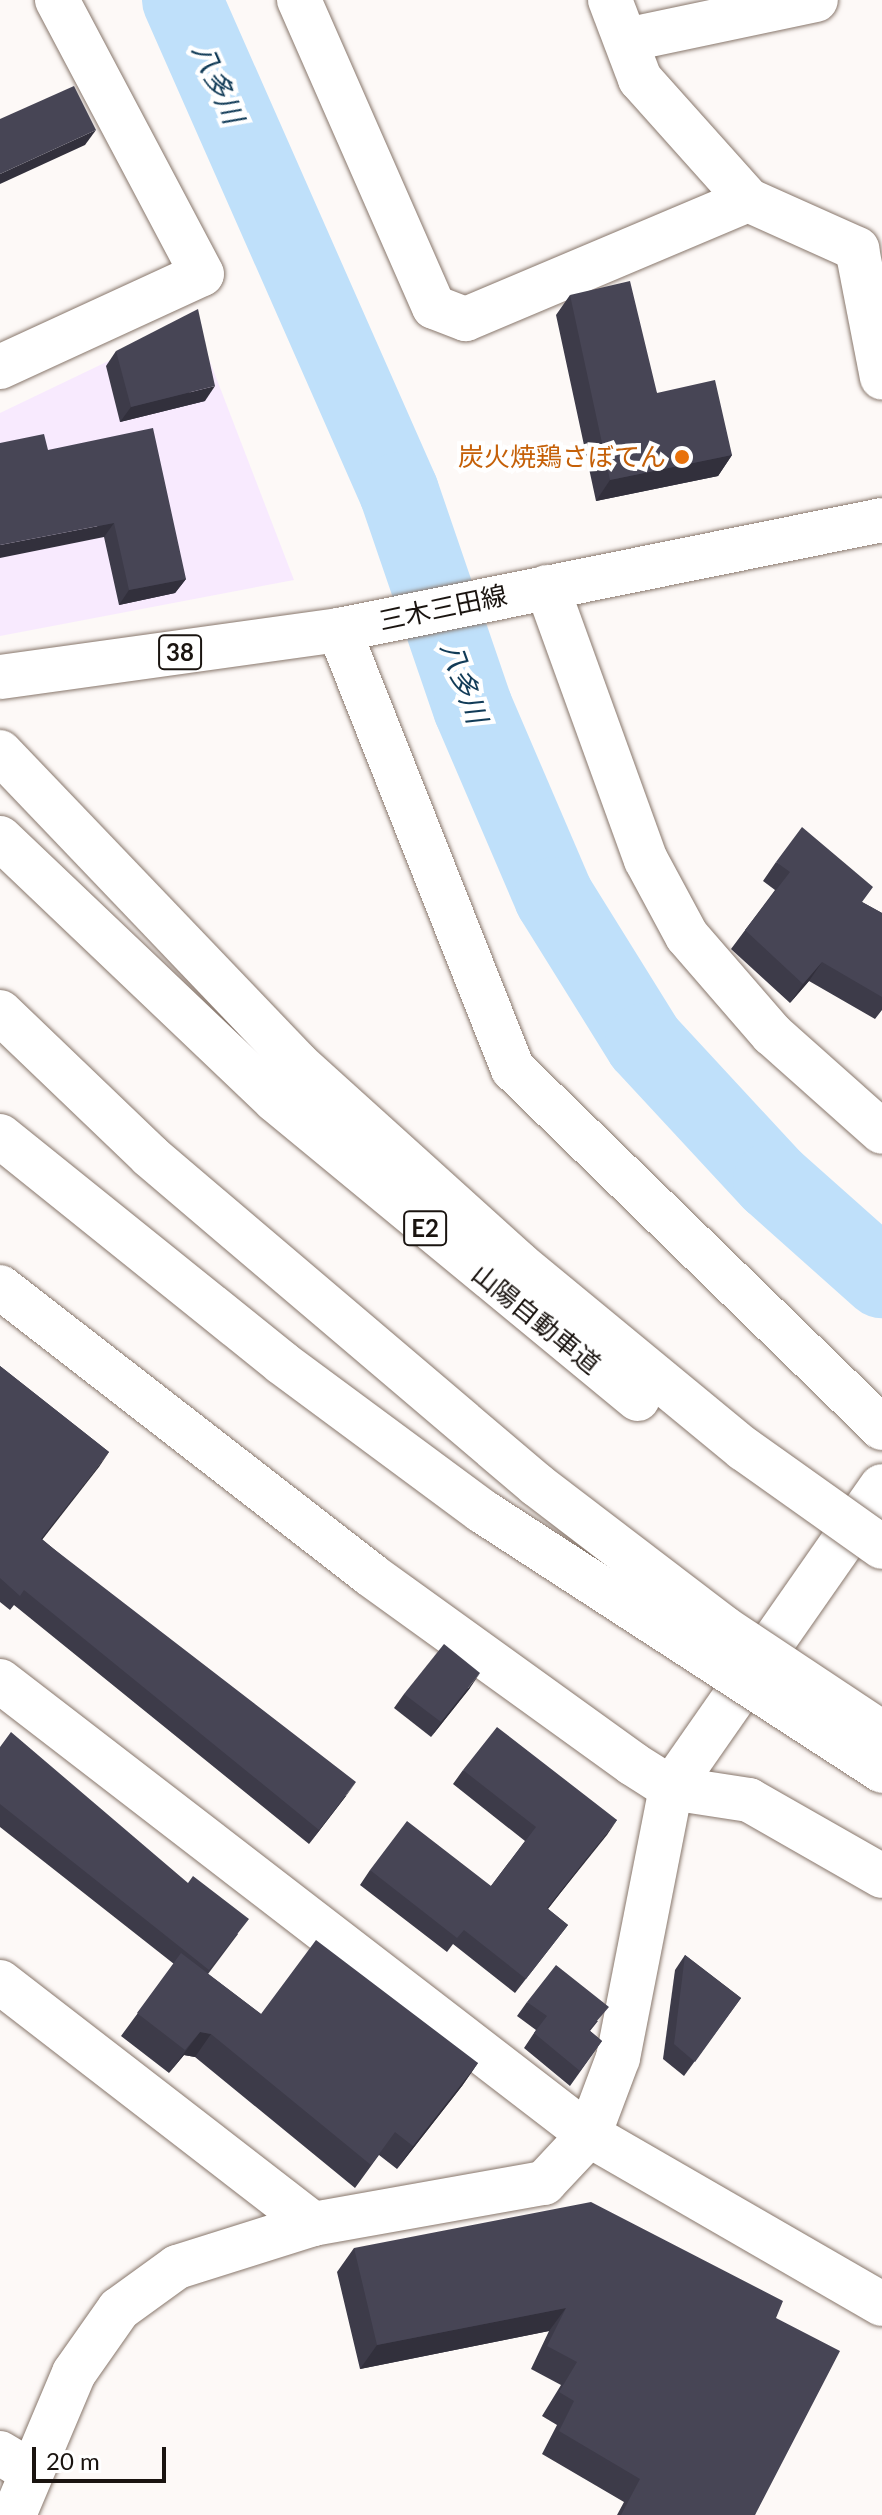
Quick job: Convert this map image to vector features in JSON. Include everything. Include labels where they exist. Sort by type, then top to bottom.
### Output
[{"type":"main road","points":[[0,367],[202,274],[57,0]]},
{"type":"main road","points":[[299,0],[434,307],[466,319],[748,200]]},
{"type":"main road","points":[[610,0],[640,79],[748,200],[870,245],[882,378]]},
{"type":"main road","points":[[626,40],[816,0]]},
{"type":"main road","name":"三木三田線","points":[[0,677],[349,628],[882,520]]},
{"type":"main road","points":[[537,589],[646,860],[687,936],[772,1034],[882,1132]]},
{"type":"main road","points":[[349,628],[513,1069],[882,1428]]},
{"type":"main road","points":[[0,752],[297,1063],[507,1252],[744,1449],[882,1547]]},
{"type":"main road","name":"山陽自動車道","points":[[0,838],[275,1100],[488,1282],[729,1470],[882,1577]]},
{"type":"main road","points":[[0,1012],[230,1226],[537,1485],[724,1628],[882,1733]]},
{"type":"main road","points":[[0,1136],[269,1353],[482,1511],[882,1771]]},
{"type":"main road","points":[[0,1287],[471,1651],[671,1788],[749,1800],[882,1876]]},
{"type":"main road","points":[[14,2515],[16,2463],[74,2373],[119,2309],[177,2267],[313,2224],[544,2183],[589,2135],[618,2058],[671,1788],[882,1486]]},
{"type":"main road","points":[[0,1681],[589,2135],[882,2304]]},
{"type":"main road","points":[[0,1982],[313,2224]]},
{"type":"shaded area","points":[[194,320],[294,580],[0,636],[0,413]]},
{"type":"building","points":[[74,86],[96,130],[0,174],[0,119]]},
{"type":"building","points":[[630,281],[657,393],[715,380],[732,455],[610,480],[570,295]]},
{"type":"building","points":[[198,309],[215,386],[131,407],[116,351]]},
{"type":"building","points":[[153,428],[186,579],[129,590],[114,523],[0,545],[0,443],[44,434],[48,450]]},
{"type":"building","points":[[802,827],[873,887],[862,902],[882,913],[882,997],[822,962],[803,984],[745,930],[790,872],[776,862]]},
{"type":"building","points":[[0,1366],[109,1452],[41,1539],[356,1782],[319,1830],[24,1590],[20,1596],[0,1578]]},
{"type":"building","points":[[444,1644],[480,1673],[441,1722],[404,1694]]},
{"type":"building","points":[[497,1727],[617,1820],[547,1908],[568,1925],[526,1979],[464,1930],[457,1938],[370,1870],[407,1821],[491,1886],[536,1827],[463,1770]]},
{"type":"building","points":[[11,1732],[188,1883],[193,1876],[249,1919],[209,1970],[0,1804],[0,1747]]},
{"type":"building","points":[[316,1940],[478,2063],[413,2146],[395,2132],[371,2165],[211,2034],[200,2032],[185,2050],[137,2013],[181,1953],[261,2014]]},
{"type":"building","points":[[685,1955],[741,1998],[695,2062],[674,2044]]},
{"type":"building","points":[[556,1965],[609,2007],[589,2030],[602,2041],[580,2071],[534,2033],[547,2016],[527,2002]]},
{"type":"building","points":[[591,2202],[783,2301],[776,2318],[840,2351],[755,2515],[621,2515],[640,2479],[559,2431],[574,2401],[559,2392],[577,2362],[547,2346],[566,2308],[377,2345],[354,2248]]},
{"type":"waterway","name":"八多川","points":[[182,0],[399,492],[473,708],[554,897],[645,1043],[773,1181],[882,1278]]},
{"type":"place","name":"炭火焼鶏さぼてん","points":[[682,457]]}]
